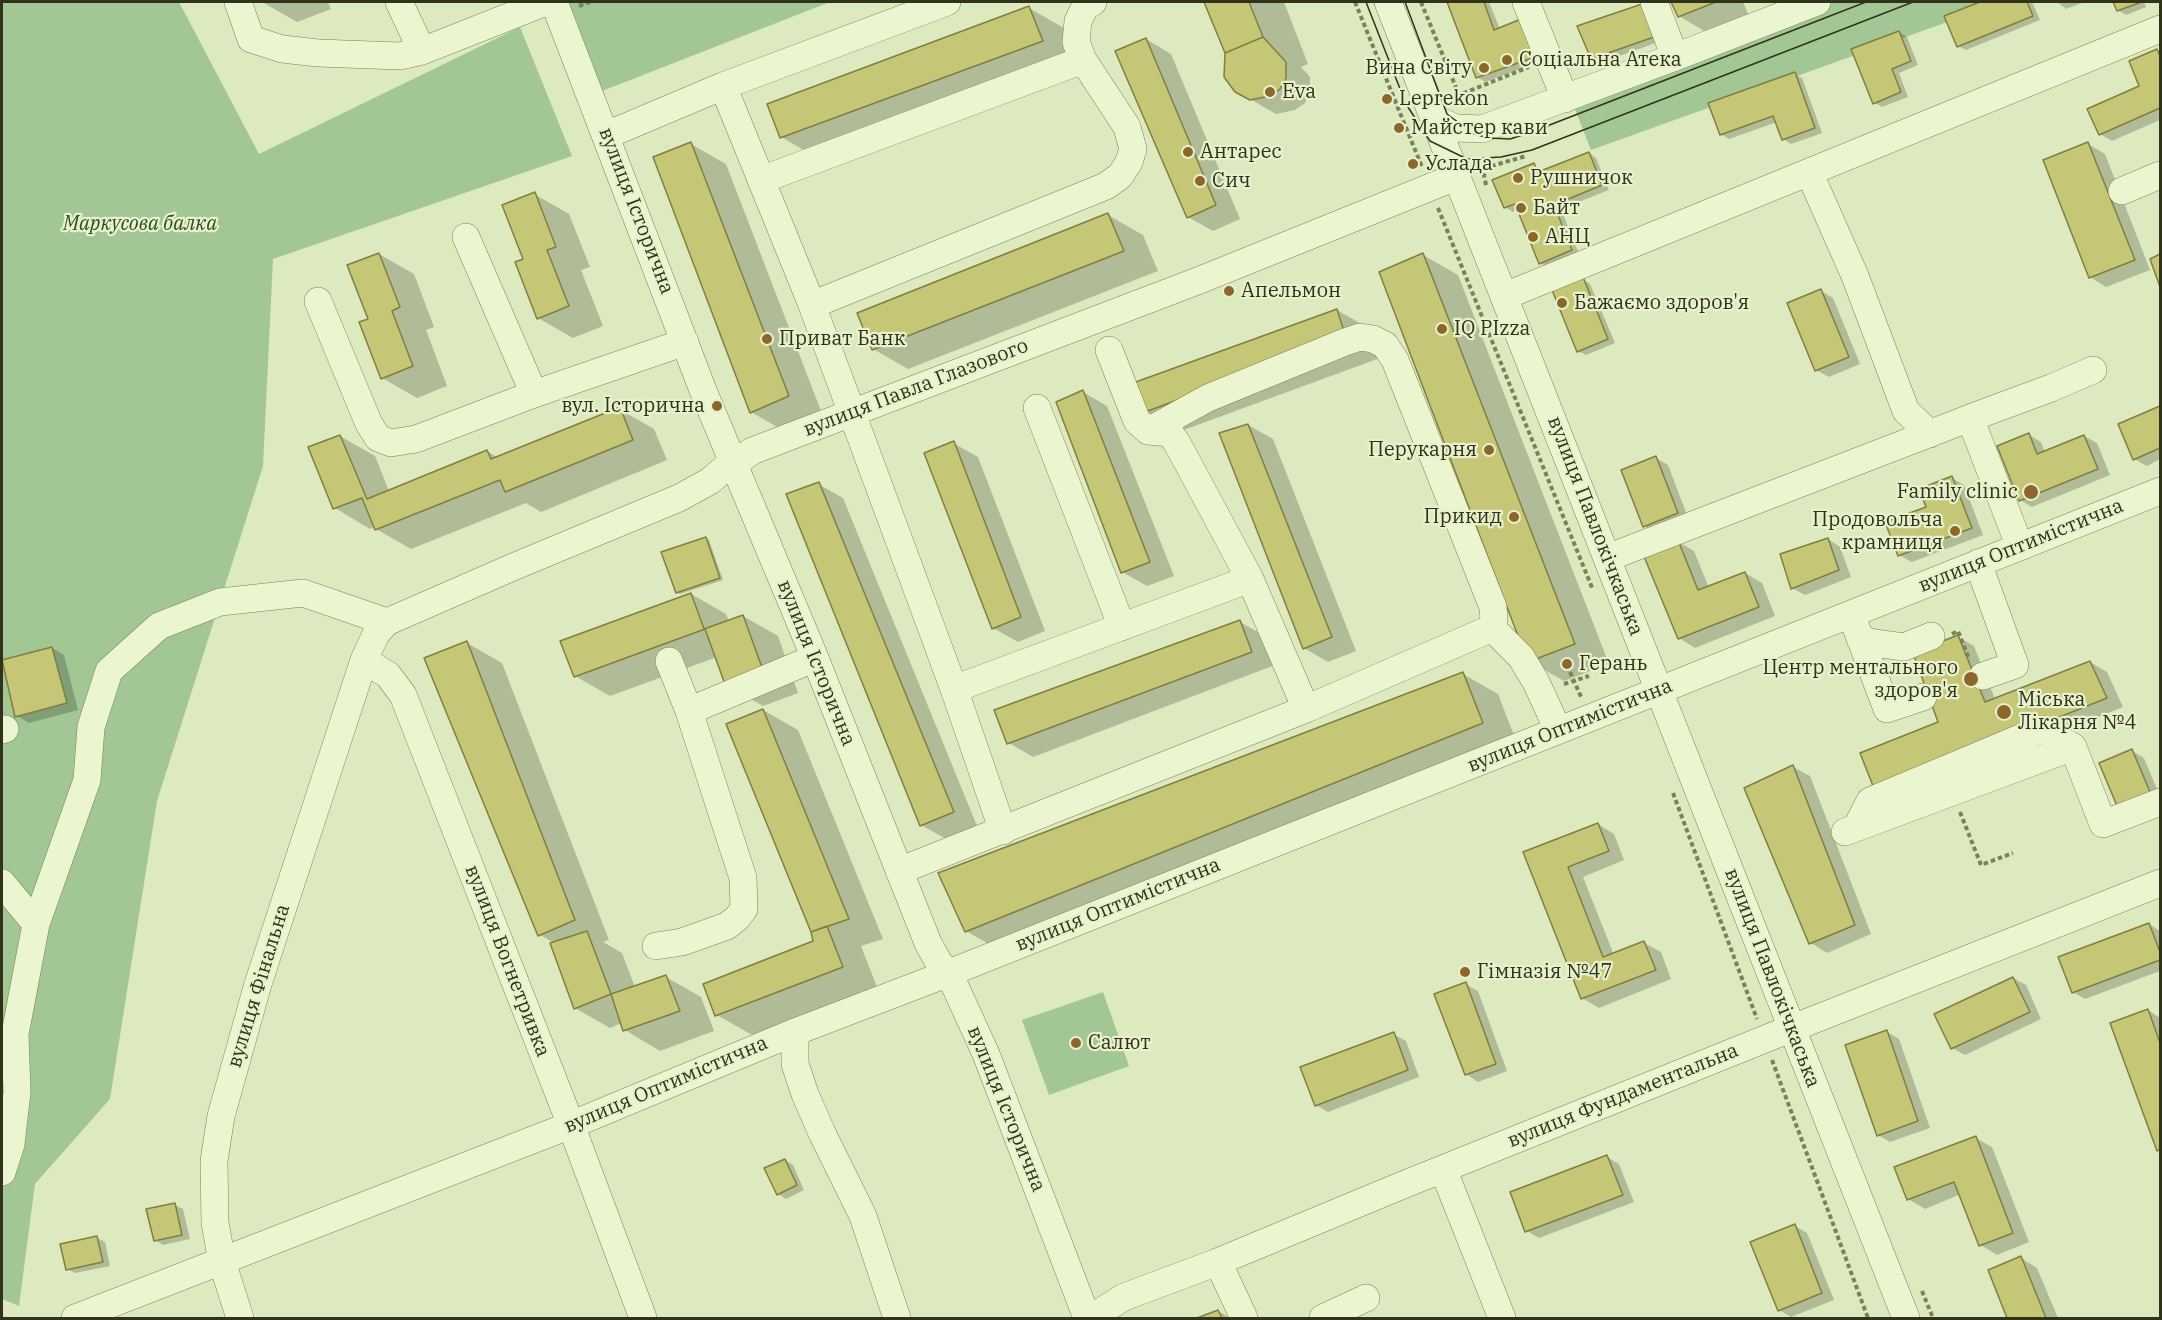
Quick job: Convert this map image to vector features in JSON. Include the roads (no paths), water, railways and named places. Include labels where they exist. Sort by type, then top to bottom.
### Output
[{"type":"street","points":[[238,2],[251,39],[282,49],[318,53],[400,56],[422,51],[546,2]]},
{"type":"street","points":[[399,2],[422,51]]},
{"type":"street","name":"вулиця Історична","points":[[554,2],[607,135],[704,393],[815,658],[928,943],[939,963],[949,973],[986,1054],[1089,1318]]},
{"type":"street","points":[[607,135],[723,86],[947,2]]},
{"type":"street","points":[[812,305],[1106,186],[1120,176],[1129,162],[1133,149],[1126,127],[1083,60],[1076,42],[1078,21],[1085,7],[1093,2]]},
{"type":"street","name":"вулиця Павлокічкаська","points":[[1388,2],[1436,119],[1906,1318]]},
{"type":"street","points":[[1526,2],[1565,99]]},
{"type":"street","points":[[1654,2],[1675,57]]},
{"type":"street","points":[[1436,119],[1456,128],[1482,129],[1817,2]]},
{"type":"street","points":[[1505,296],[2160,29]]},
{"type":"street","points":[[762,180],[1083,60]]},
{"type":"street","points":[[723,86],[812,305],[954,689],[1003,831]]},
{"type":"street","points":[[1809,172],[1855,276],[1906,411],[1930,434]]},
{"type":"street","points":[[2122,191],[2160,175]]},
{"type":"street","name":"вулиця Павла Глазового","points":[[387,622],[523,562],[679,498],[710,481],[734,461],[752,451],[1200,280],[1458,176]]},
{"type":"street","points":[[466,237],[534,394]]},
{"type":"street","points":[[318,301],[369,424],[378,438],[391,443],[405,442],[534,394],[685,342]]},
{"type":"street","points":[[899,871],[1306,710],[1490,629],[1494,619],[1493,607],[1395,360],[1385,345],[1373,339],[1360,337],[1345,342],[1208,398],[1148,431]]},
{"type":"street","points":[[1109,350],[1137,421],[1148,431],[1170,433],[1177,443],[1250,579],[1306,710]]},
{"type":"street","points":[[1607,558],[2093,370]]},
{"type":"street","points":[[1037,408],[1122,627]]},
{"type":"street","points":[[1970,418],[2020,547]]},
{"type":"street","name":"вулиця Оптимістична","points":[[75,1318],[571,1125],[795,1032],[949,973],[1659,690],[1855,626],[1978,563],[2160,490]]},
{"type":"street","points":[[1978,563],[2014,665],[1983,676]]},
{"type":"street","points":[[954,689],[1250,579]]},
{"type":"street","points":[[2,1172],[11,1144],[17,1092],[15,1034],[36,924],[87,780],[91,727],[109,671],[159,626],[220,602],[303,593],[387,622],[376,634],[364,660]]},
{"type":"street","points":[[1855,626],[1874,643],[1904,646],[1941,635]]},
{"type":"street","points":[[1855,626],[1878,713],[1923,697]]},
{"type":"street","points":[[1490,629],[1521,657],[1536,682],[1558,730]]},
{"type":"street","points":[[689,711],[815,658]]},
{"type":"street","name":"вулиця Вогнетривка","points":[[364,660],[388,675],[403,695],[644,1318]]},
{"type":"street","name":"вулиця Фінальна","points":[[240,1318],[222,1262],[215,1223],[214,1161],[221,1116],[258,984],[364,660]]},
{"type":"street","points":[[656,946],[682,942],[727,926],[744,909],[742,878],[689,711],[669,661]]},
{"type":"street","points":[[2073,747],[1851,830],[1870,801],[2042,729],[2073,747],[2103,824],[2160,802]]},
{"type":"street","points":[[2,883],[36,924]]},
{"type":"street","name":"вулиця Фундаментальна","points":[[1089,1318],[1124,1297],[1218,1262],[1443,1169],[2160,883]]},
{"type":"street","points":[[795,1032],[795,1064],[805,1094],[863,1216],[897,1318]]},
{"type":"street","points":[[1443,1169],[1502,1318]]},
{"type":"street","points":[[1218,1262],[1244,1318]]},
{"type":"street","points":[[1323,1318],[1366,1298]]},
{"type":"tram line","points":[[1366,2],[1406,104],[1430,141],[1467,159],[1501,157],[1532,150],[1913,2]]},
{"type":"tram line","points":[[1405,2],[1447,114],[1474,134],[1489,138],[1510,139],[1866,2]]},
{"type":"place","name":"Соціальна Атека","points":[[1507,60]]},
{"type":"place","name":"Вина Світу","points":[[1484,68]]},
{"type":"place","name":"Eva","points":[[1270,92]]},
{"type":"place","name":"Leprekon","points":[[1387,99]]},
{"type":"place","name":"Майстер кави","points":[[1399,128]]},
{"type":"place","name":"Антарес","points":[[1188,152]]},
{"type":"place","name":"Услада","points":[[1413,164]]},
{"type":"place","name":"Рушничок","points":[[1518,178]]},
{"type":"place","name":"Сич","points":[[1200,181]]},
{"type":"place","name":"Байт","points":[[1521,208]]},
{"type":"place","name":"АНЦ","points":[[1533,237]]},
{"type":"place","name":"Апельмон","points":[[1229,291]]},
{"type":"place","name":"Бажаємо здоров'я","points":[[1562,303]]},
{"type":"place","name":"IQ PIzza","points":[[1442,329]]},
{"type":"place","name":"Приват Банк","points":[[767,339]]},
{"type":"place","name":"вул. Історична","points":[[717,406]]},
{"type":"place","name":"Перукарня","points":[[1489,450]]},
{"type":"place","name":"Family clinic","points":[[2031,492]]},
{"type":"place","name":"Прикид","points":[[1514,517]]},
{"type":"place","name":"Продовольча крамниця","points":[[1955,531]]},
{"type":"place","name":"Герань","points":[[1567,664]]},
{"type":"place","name":"Центр ментального здоров'я","points":[[1971,679]]},
{"type":"place","name":"Міська Лікарня №4","points":[[2004,712]]},
{"type":"place","name":"Гімназія №47","points":[[1465,972]]},
{"type":"place","name":"Салют","points":[[1076,1043]]},
{"type":"park label","name":"Маркусова балка","points":[[140,224]]}]
